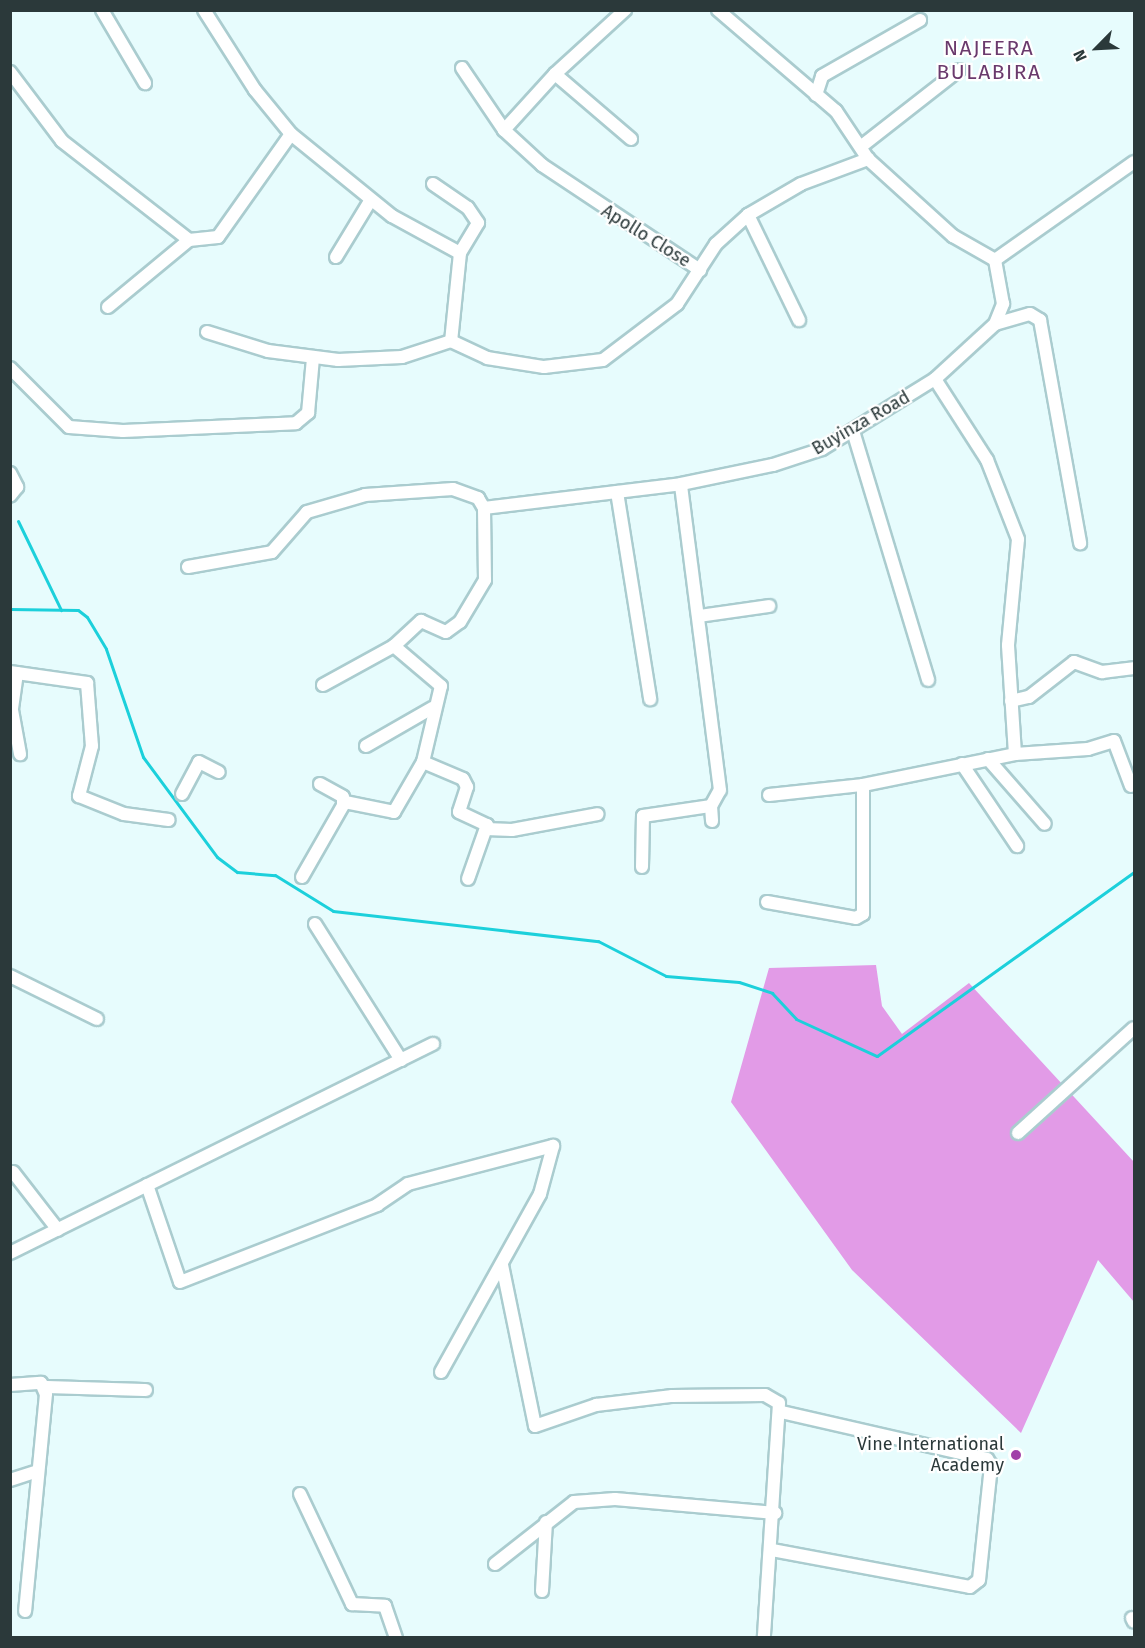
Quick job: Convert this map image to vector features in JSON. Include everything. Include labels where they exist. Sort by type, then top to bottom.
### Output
[{"type":"street","points":[[204,10],[255,90],[291,134],[370,201],[414,232],[460,253]]},
{"type":"street","points":[[504,130],[555,74],[625,10]]},
{"type":"street","points":[[718,10],[816,95],[863,145],[868,159],[953,236],[995,260],[1003,304],[995,324]]},
{"type":"street","points":[[104,11],[146,83]]},
{"type":"street","points":[[816,95],[822,76],[920,20]]},
{"type":"street","name":"Apollo Close","points":[[462,68],[504,130],[590,200],[700,270],[717,244],[748,215],[801,184],[868,159]]},
{"type":"street","points":[[863,145],[959,70]]},
{"type":"street","points":[[10,72],[15,89],[62,141],[189,240]]},
{"type":"street","points":[[555,74],[631,139]]},
{"type":"street","points":[[108,307],[189,240],[218,237],[291,134]]},
{"type":"street","points":[[995,260],[1134,162]]},
{"type":"street","points":[[433,183],[476,219],[460,253],[451,341]]},
{"type":"street","points":[[336,257],[370,201]]},
{"type":"street","points":[[748,215],[799,320]]},
{"type":"street","points":[[207,332],[313,358],[384,360],[451,341],[504,362],[544,367],[594,363],[677,304],[700,270]]},
{"type":"street","points":[[995,324],[1030,314],[1040,320],[1080,543]]},
{"type":"street","name":"Buyinza Road","points":[[484,508],[681,484],[810,454],[853,431],[935,379],[995,324]]},
{"type":"street","points":[[10,368],[69,427],[123,431],[296,423],[308,413],[313,358]]},
{"type":"street","points":[[935,379],[987,460],[1018,539],[1009,627],[1015,754]]},
{"type":"street","points":[[853,431],[928,680]]},
{"type":"street","points":[[10,473],[17,487],[10,496]]},
{"type":"street","points":[[642,867],[643,816],[711,806],[719,800],[720,783],[681,484]]},
{"type":"street","points":[[188,567],[267,554],[307,512],[365,495],[453,489],[478,498],[484,508],[485,580],[453,630],[421,621],[394,646],[323,685]]},
{"type":"street","points":[[617,492],[650,699]]},
{"type":"street","points":[[699,616],[769,606]]},
{"type":"street","points":[[343,805],[351,800],[394,812],[423,762],[432,708],[440,684],[394,646]]},
{"type":"street","points":[[1011,701],[1029,697],[1074,662],[1102,672],[1134,668]]},
{"type":"street","points":[[20,753],[12,720],[14,672],[84,680],[88,686],[92,746],[79,796],[124,814],[169,820]]},
{"type":"street","points":[[366,746],[432,708]]},
{"type":"street","points":[[770,795],[863,785],[1001,756],[1088,749],[1114,741],[1131,786]]},
{"type":"street","points":[[999,773],[1001,756]]},
{"type":"street","points":[[988,759],[1045,824]]},
{"type":"street","points":[[182,794],[199,762],[219,772]]},
{"type":"street","points":[[423,762],[463,778],[467,786],[459,812],[485,823],[486,829],[468,879]]},
{"type":"street","points":[[962,764],[1017,846]]},
{"type":"street","points":[[302,877],[343,805],[344,797],[320,784]]},
{"type":"street","points":[[767,902],[856,918],[863,914],[863,785]]},
{"type":"street","points":[[711,806],[712,821]]},
{"type":"street","points":[[486,829],[512,830],[598,814]]},
{"type":"street","points":[[315,924],[401,1060]]},
{"type":"street","points":[[10,976],[97,1019]]},
{"type":"street","points":[[1018,1133],[1134,1028]]},
{"type":"street","points":[[10,1253],[433,1044]]},
{"type":"street","points":[[147,1185],[180,1282],[377,1205],[408,1184],[554,1146],[540,1194],[441,1372]]},
{"type":"street","points":[[13,1172],[58,1230]]},
{"type":"street","points":[[502,1265],[536,1426],[596,1405],[672,1396],[765,1395],[775,1398],[781,1412],[764,1638]]},
{"type":"street","points":[[10,1385],[35,1382],[45,1387],[146,1390]]},
{"type":"street","points":[[25,1611],[45,1387]]},
{"type":"street","points":[[771,1550],[970,1587],[979,1580],[991,1465],[987,1460],[781,1412]]},
{"type":"street","points":[[10,1480],[37,1471]]},
{"type":"street","points":[[300,1494],[352,1604],[384,1606],[396,1638]]},
{"type":"street","points":[[495,1564],[562,1507],[589,1499],[775,1513]]},
{"type":"street","points":[[542,1591],[546,1522]]},
{"type":"shaded area","points":[[876,965],[882,1006],[902,1034],[969,983],[1134,1162],[1134,1302],[1098,1260],[1021,1433],[852,1270],[731,1102],[769,968]]},
{"type":"waterway","points":[[18,521],[61,610]]},
{"type":"waterway","points":[[10,609],[78,610],[87,617],[106,649],[143,757],[217,857],[237,872],[275,875],[333,911],[598,941],[666,976],[739,982],[772,993],[796,1019],[877,1056],[1134,872]]},
{"type":"place","name":"Vine International Academy","points":[[1016,1455]]},
{"type":"district","name":"NAJEERA BULABIRA","points":[[989,60]]}]
